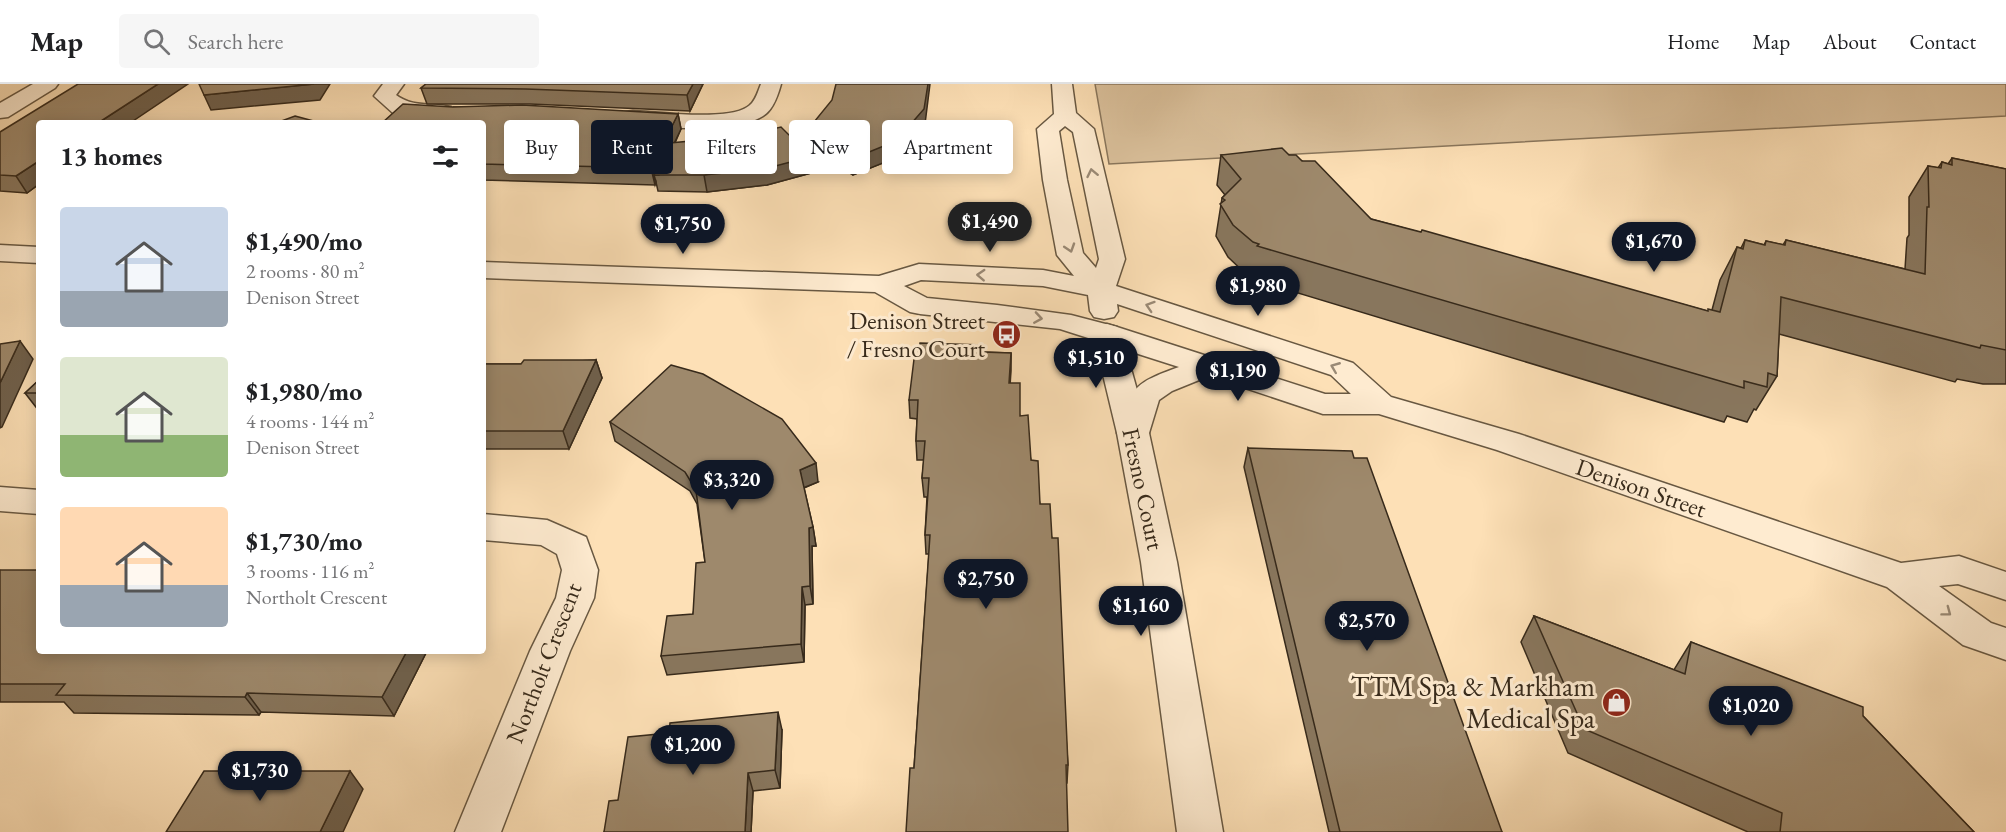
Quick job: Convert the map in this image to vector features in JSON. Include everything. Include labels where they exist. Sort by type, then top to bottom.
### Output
[{"type":"street","points":[[0,112],[48,84]]},
{"type":"street","points":[[394,84],[384,96],[402,109],[462,112]]},
{"type":"street","points":[[611,116],[693,120],[739,117],[757,111],[771,84]]},
{"type":"street","points":[[1062,84],[1065,116],[1083,129],[1112,259],[1101,290],[1070,255],[1055,180],[1048,129],[1065,116]]},
{"type":"street","points":[[0,253],[36,255]]},
{"type":"street","name":"Denison Street","points":[[486,270],[881,284],[919,272],[1043,278],[1101,290],[1342,369],[1380,404]]},
{"type":"street","name":"Denison Street","points":[[881,284],[920,306],[1029,316],[1107,333],[1323,404],[1380,404],[1508,442],[1900,577],[1977,634],[2006,644]]},
{"type":"street","name":"Fresno Court","points":[[1101,290],[1107,333],[1133,433],[1158,562],[1200,832]]},
{"type":"street","points":[[1133,433],[1145,396],[1161,384],[1206,367]]},
{"type":"street","points":[[0,499],[36,502]]},
{"type":"street","name":"Northolt Crescent","points":[[478,832],[550,651],[575,598],[579,570],[573,546],[547,533],[486,527]]},
{"type":"street","name":"Denison Street","points":[[1900,577],[1959,570],[2006,586]]},
{"type":"shaded area","points":[[1095,84],[2006,84],[2006,116],[1109,164]]},
{"type":"building","points":[[78,84],[158,84],[103,120],[36,120],[36,163],[16,176],[0,175],[0,132]]},
{"type":"building","points":[[199,84],[314,84],[204,95]]},
{"type":"building","points":[[426,84],[693,84],[687,95],[421,88]]},
{"type":"building","points":[[836,84],[928,84],[924,109],[914,120],[882,120],[882,147],[870,152],[870,120],[816,120],[832,100]]},
{"type":"building","points":[[403,104],[453,107],[522,105],[678,114],[673,124],[673,120],[591,120],[591,167],[579,166],[579,120],[504,120],[504,164],[486,164],[486,120],[385,120]]},
{"type":"building","points":[[295,116],[310,120],[284,120]]},
{"type":"building","points":[[781,127],[789,135],[789,162],[777,166],[777,128]]},
{"type":"building","points":[[685,142],[685,174],[714,174],[654,175],[673,174],[673,143]]},
{"type":"building","points":[[1282,148],[1289,155],[1296,155],[1302,161],[1315,161],[1371,219],[1421,232],[1422,230],[1708,311],[1708,309],[1720,312],[1737,247],[1743,249],[1745,240],[1765,245],[1766,241],[1785,245],[1786,240],[1925,274],[1927,207],[1929,207],[1928,166],[1941,168],[1942,162],[1952,165],[1952,158],[2006,169],[2006,350],[1981,345],[1980,348],[1781,297],[1777,376],[1768,373],[1767,387],[1744,381],[1744,388],[1257,246],[1259,244],[1253,242],[1233,225],[1220,204],[1225,200],[1222,198],[1241,179],[1221,155]]},
{"type":"building","points":[[20,341],[0,383],[0,344]]},
{"type":"building","points":[[920,343],[983,345],[982,352],[1011,353],[1009,383],[1020,383],[1020,416],[1028,415],[1031,460],[1038,461],[1040,504],[1050,504],[1052,538],[1058,538],[1068,765],[1066,765],[1068,832],[906,832],[910,768],[914,768],[930,535],[925,535],[929,478],[922,478],[925,441],[916,441],[918,400],[909,400],[915,351],[919,351]]},
{"type":"building","points":[[524,360],[596,360],[563,431],[486,431],[486,364],[521,364]]},
{"type":"building","points":[[671,365],[703,374],[782,419],[816,463],[800,470],[813,527],[809,528],[810,586],[802,587],[801,644],[661,656],[667,616],[693,614],[696,563],[705,562],[696,490],[685,472],[610,422]]},
{"type":"building","points":[[36,383],[36,393],[25,393]]},
{"type":"building","points":[[1248,448],[1352,451],[1354,458],[1367,458],[1502,832],[1340,832]]},
{"type":"building","points":[[0,570],[36,570],[36,654],[405,654],[382,697],[247,693],[245,697],[56,695],[65,684],[0,684]]},
{"type":"building","points":[[1534,616],[1685,674],[1691,642],[1863,707],[1863,716],[1974,832],[1780,832],[1782,813],[1584,729]]},
{"type":"building","points":[[778,712],[775,770],[748,773],[745,832],[604,832],[609,801],[618,800],[628,737],[669,733],[670,723]]},
{"type":"building","points":[[204,771],[350,771],[320,832],[166,832]]},
{"type":"place","name":"Denison Street / Fresno Court","points":[[1006,335]]},
{"type":"place","name":"TTM Spa & Markham Medical Spa","points":[[1616,702]]}]
